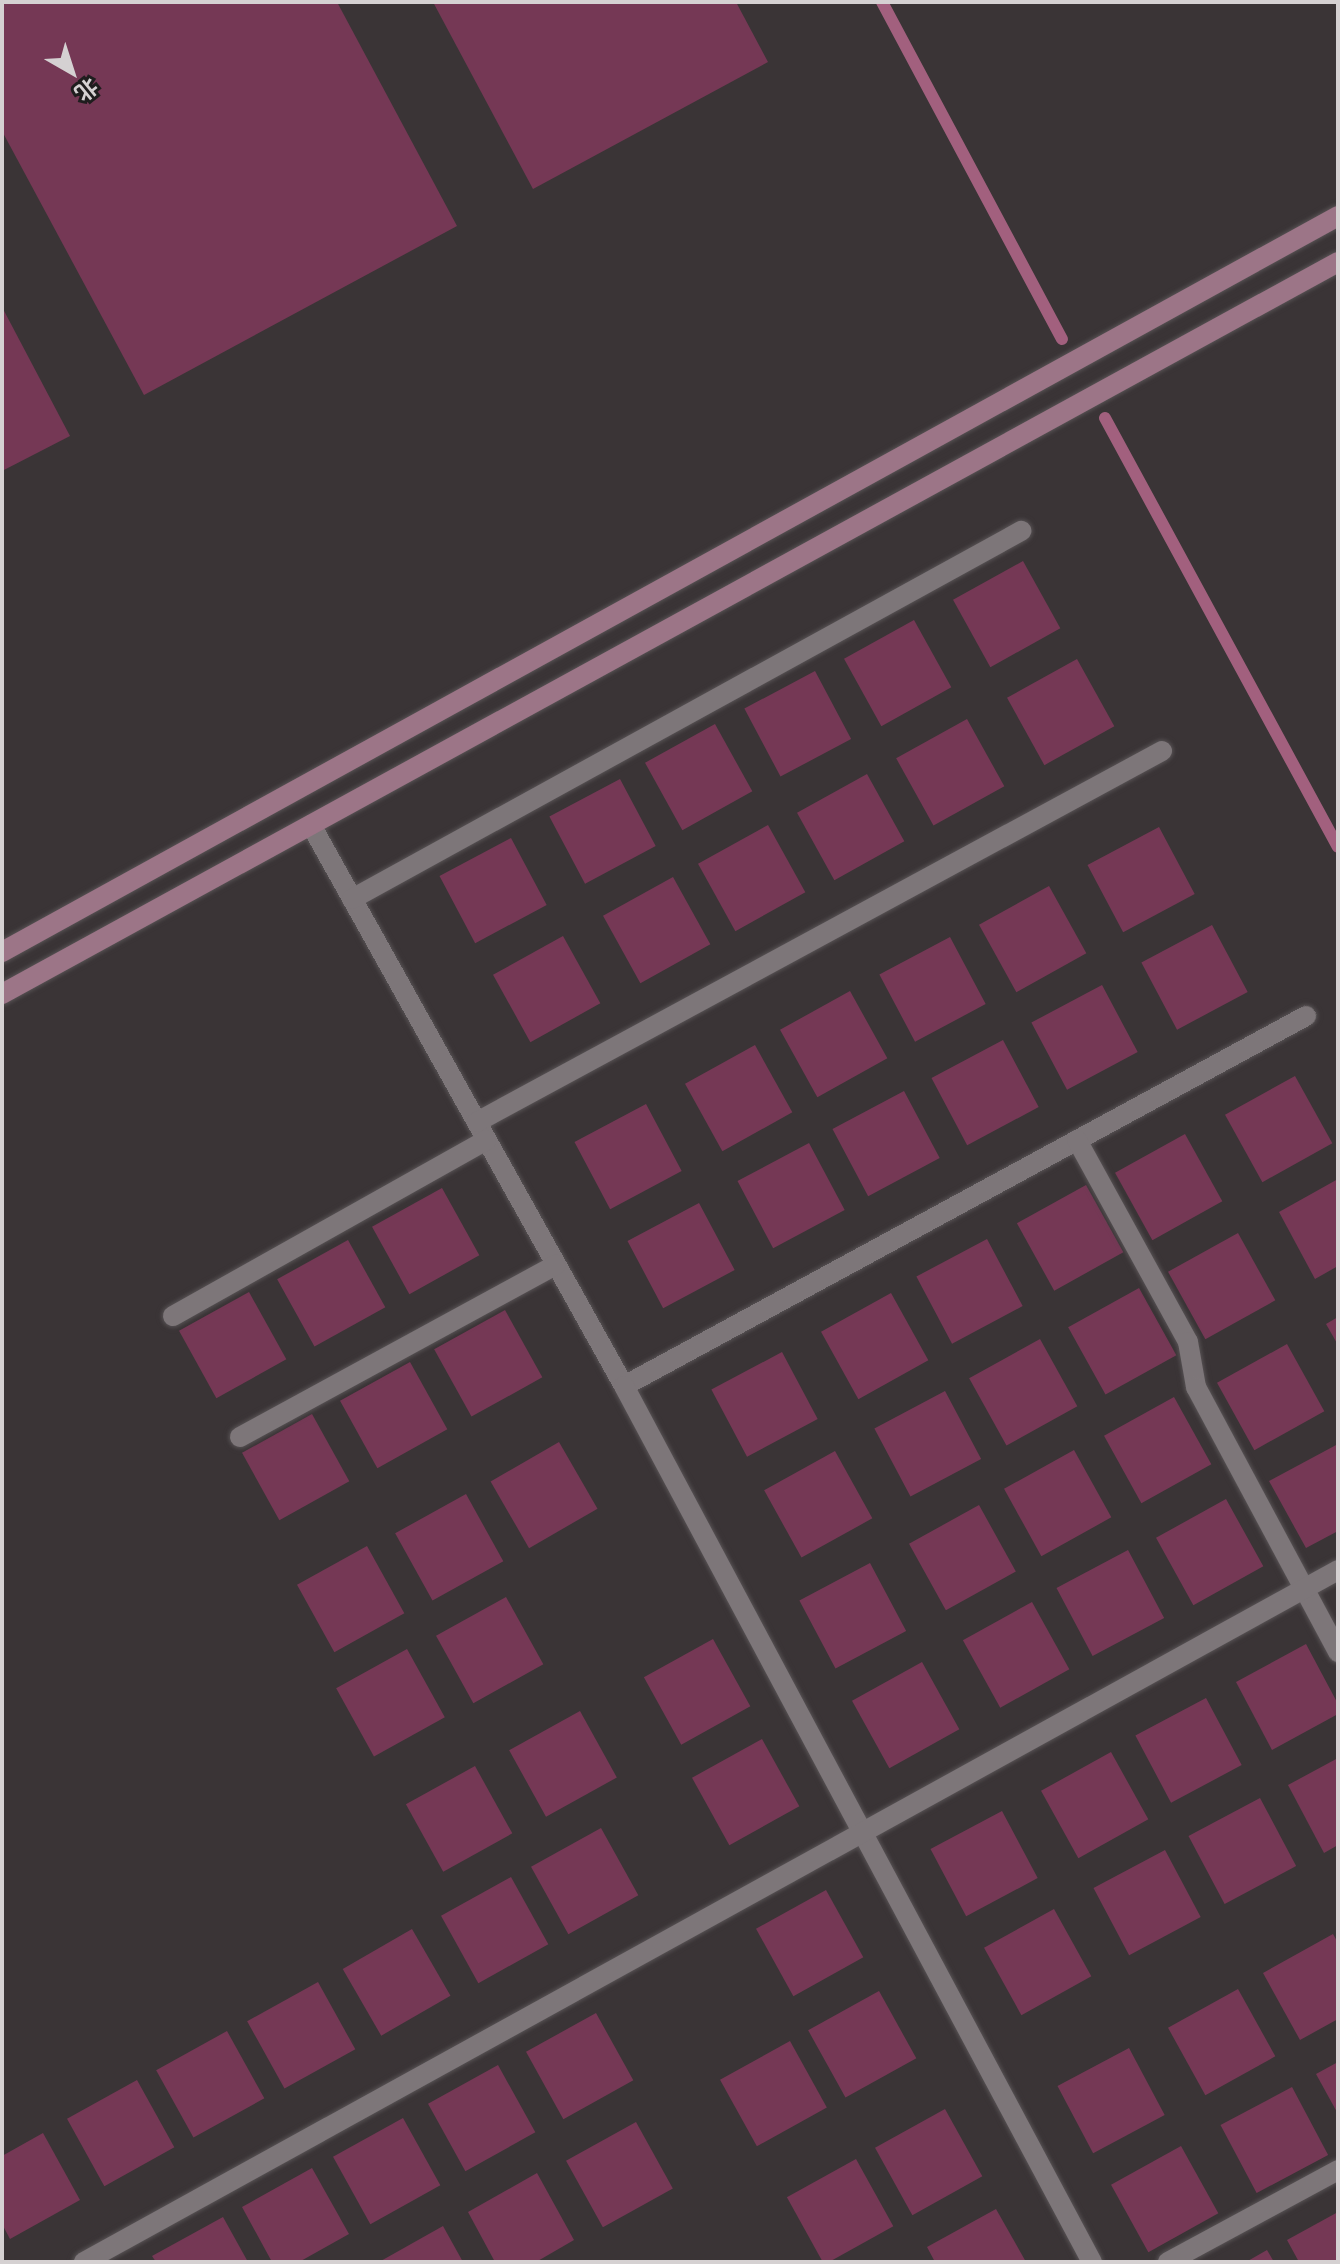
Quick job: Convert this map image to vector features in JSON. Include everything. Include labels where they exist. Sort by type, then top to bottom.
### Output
[{"type":"street","points":[[2,952],[1338,216]]},
{"type":"street","points":[[2,994],[1338,262]]},
{"type":"street","points":[[352,899],[1021,531]]},
{"type":"street","points":[[173,1316],[481,1131],[1162,751]]},
{"type":"street","points":[[311,825],[624,1386],[1092,2262]]},
{"type":"street","points":[[624,1386],[1306,1016]]},
{"type":"street","points":[[1077,1140],[1188,1342],[1196,1387],[1338,1652]]},
{"type":"street","points":[[240,1437],[556,1265]]},
{"type":"street","points":[[84,2262],[1338,1570]]},
{"type":"street","points":[[1168,2262],[1338,2170]]},
{"type":"building","points":[[2,2],[337,2],[457,226],[144,395],[2,131]]},
{"type":"building","points":[[433,2],[736,2],[768,62],[533,189]]},
{"type":"building","points":[[2,307],[70,436],[2,471]]},
{"type":"building","points":[[1023,561],[1060,628],[990,667],[953,600]]},
{"type":"building","points":[[914,620],[951,687],[881,726],[844,659]]},
{"type":"building","points":[[1077,659],[1114,726],[1044,765],[1007,698]]},
{"type":"building","points":[[815,671],[851,739],[781,777],[744,709]]},
{"type":"building","points":[[967,719],[1004,786],[933,826],[896,758]]},
{"type":"building","points":[[715,724],[752,791],[682,830],[645,763]]},
{"type":"building","points":[[867,774],[904,841],[834,880],[797,813]]},
{"type":"building","points":[[620,779],[656,846],[585,884],[549,817]]},
{"type":"building","points":[[768,825],[805,892],[735,931],[698,864]]},
{"type":"building","points":[[1159,827],[1195,894],[1123,932],[1087,865]]},
{"type":"building","points":[[511,838],[547,905],[475,943],[439,876]]},
{"type":"building","points":[[673,877],[710,944],[640,983],[603,916]]},
{"type":"building","points":[[1049,886],[1086,953],[1016,992],[979,925]]},
{"type":"building","points":[[1212,925],[1248,992],[1177,1030],[1141,963]]},
{"type":"building","points":[[563,936],[600,1003],[530,1042],[493,975]]},
{"type":"building","points":[[950,937],[986,1004],[915,1042],[879,975]]},
{"type":"building","points":[[1102,985],[1138,1052],[1067,1090],[1031,1023]]},
{"type":"building","points":[[850,991],[887,1058],[817,1097],[780,1030]]},
{"type":"building","points":[[1003,1040],[1039,1107],[967,1145],[931,1078]]},
{"type":"building","points":[[755,1045],[792,1112],[722,1151],[685,1084]]},
{"type":"building","points":[[1295,1076],[1332,1143],[1262,1182],[1225,1115]]},
{"type":"building","points":[[904,1091],[940,1158],[868,1196],[832,1129]]},
{"type":"building","points":[[646,1104],[682,1171],[610,1209],[574,1142]]},
{"type":"building","points":[[1185,1134],[1222,1201],[1152,1240],[1115,1173]]},
{"type":"building","points":[[809,1143],[845,1210],[773,1248],[737,1181]]},
{"type":"building","points":[[1338,1179],[1338,1266],[1315,1279],[1279,1212]]},
{"type":"building","points":[[1086,1185],[1123,1252],[1054,1291],[1017,1223]]},
{"type":"building","points":[[442,1188],[479,1255],[409,1294],[372,1227]]},
{"type":"building","points":[[699,1203],[735,1270],[663,1308],[627,1241]]},
{"type":"building","points":[[1238,1233],[1275,1300],[1205,1339],[1168,1272]]},
{"type":"building","points":[[987,1239],[1023,1306],[952,1344],[916,1277]]},
{"type":"building","points":[[348,1240],[385,1307],[314,1347],[277,1279]]},
{"type":"building","points":[[1139,1288],[1176,1355],[1105,1395],[1068,1327]]},
{"type":"building","points":[[249,1292],[286,1359],[216,1398],[179,1331]]},
{"type":"building","points":[[891,1293],[928,1360],[858,1399],[821,1332]]},
{"type":"building","points":[[505,1310],[542,1377],[471,1417],[434,1349]]},
{"type":"building","points":[[1338,1317],[1338,1345],[1326,1324]]},
{"type":"building","points":[[1040,1339],[1077,1406],[1006,1446],[969,1378]]},
{"type":"building","points":[[1287,1344],[1324,1411],[1254,1450],[1217,1383]]},
{"type":"building","points":[[782,1352],[818,1419],[747,1457],[711,1390]]},
{"type":"building","points":[[410,1362],[447,1429],[377,1468],[340,1401]]},
{"type":"building","points":[[945,1391],[981,1459],[911,1497],[874,1429]]},
{"type":"building","points":[[1174,1397],[1211,1464],[1141,1503],[1104,1436]]},
{"type":"building","points":[[312,1414],[349,1481],[279,1520],[242,1453]]},
{"type":"building","points":[[559,1442],[598,1509],[529,1548],[491,1482]]},
{"type":"building","points":[[1338,1444],[1338,1531],[1306,1548],[1269,1481]]},
{"type":"building","points":[[1074,1450],[1111,1517],[1041,1556],[1004,1489]]},
{"type":"building","points":[[835,1451],[872,1518],[801,1558],[764,1490]]},
{"type":"building","points":[[466,1494],[503,1561],[432,1601],[395,1533]]},
{"type":"building","points":[[1226,1499],[1263,1566],[1193,1605],[1156,1538]]},
{"type":"building","points":[[979,1505],[1016,1571],[946,1610],[909,1544]]},
{"type":"building","points":[[367,1546],[404,1613],[334,1652],[297,1585]]},
{"type":"building","points":[[1128,1550],[1164,1618],[1093,1656],[1056,1588]]},
{"type":"building","points":[[870,1563],[906,1631],[836,1669],[799,1601]]},
{"type":"building","points":[[506,1597],[543,1664],[473,1703],[436,1636]]},
{"type":"building","points":[[1032,1602],[1069,1669],[1000,1708],[963,1640]]},
{"type":"building","points":[[713,1639],[750,1706],[681,1745],[644,1677]]},
{"type":"building","points":[[1306,1644],[1338,1704],[1338,1714],[1272,1750],[1236,1682]]},
{"type":"building","points":[[407,1649],[445,1717],[374,1756],[336,1688]]},
{"type":"building","points":[[922,1662],[959,1729],[889,1768],[852,1701]]},
{"type":"building","points":[[1206,1698],[1242,1765],[1171,1803],[1135,1736]]},
{"type":"building","points":[[580,1711],[617,1777],[546,1817],[509,1750]]},
{"type":"building","points":[[762,1739],[799,1806],[729,1845],[692,1778]]},
{"type":"building","points":[[1111,1752],[1148,1819],[1078,1858],[1041,1791]]},
{"type":"building","points":[[1338,1758],[1338,1845],[1324,1853],[1288,1785]]},
{"type":"building","points":[[475,1766],[512,1833],[443,1872],[406,1804]]},
{"type":"building","points":[[1260,1798],[1296,1866],[1225,1904],[1188,1836]]},
{"type":"building","points":[[1002,1811],[1038,1878],[966,1916],[930,1849]]},
{"type":"building","points":[[601,1828],[638,1895],[568,1934],[531,1867]]},
{"type":"building","points":[[1165,1850],[1201,1917],[1129,1955],[1093,1888]]},
{"type":"building","points":[[511,1877],[548,1944],[478,1983],[441,1916]]},
{"type":"building","points":[[826,1890],[863,1957],[793,1996],[756,1929]]},
{"type":"building","points":[[1054,1909],[1091,1976],[1021,2015],[984,1948]]},
{"type":"building","points":[[412,1929],[450,1996],[381,2036],[343,1969]]},
{"type":"building","points":[[1333,1934],[1338,1943],[1338,2019],[1300,2040],[1263,1973]]},
{"type":"building","points":[[318,1982],[355,2049],[284,2089],[247,2021]]},
{"type":"building","points":[[1238,1989],[1275,2056],[1205,2095],[1168,2028]]},
{"type":"building","points":[[879,1991],[916,2058],[845,2098],[808,2030]]},
{"type":"building","points":[[596,2013],[633,2080],[563,2119],[526,2052]]},
{"type":"building","points":[[227,2031],[264,2098],[193,2138],[156,2070]]},
{"type":"building","points":[[790,2041],[827,2107],[757,2146],[720,2080]]},
{"type":"building","points":[[1129,2048],[1165,2115],[1093,2153],[1057,2086]]},
{"type":"building","points":[[1338,2062],[1338,2114],[1316,2074]]},
{"type":"building","points":[[498,2065],[535,2132],[465,2171],[428,2104]]},
{"type":"building","points":[[137,2080],[174,2147],[104,2186],[67,2119]]},
{"type":"building","points":[[1292,2087],[1328,2155],[1257,2193],[1220,2125]]},
{"type":"building","points":[[945,2109],[982,2176],[912,2215],[875,2148]]},
{"type":"building","points":[[403,2118],[440,2185],[370,2224],[333,2157]]},
{"type":"building","points":[[636,2122],[673,2188],[603,2227],[566,2161]]},
{"type":"building","points":[[43,2133],[80,2200],[10,2239],[2,2224],[2,2156]]},
{"type":"building","points":[[1181,2146],[1218,2213],[1148,2252],[1111,2185]]},
{"type":"building","points":[[856,2159],[893,2226],[829,2262],[823,2262],[787,2197]]},
{"type":"building","points":[[312,2168],[349,2234],[299,2262],[272,2262],[242,2207]]},
{"type":"building","points":[[537,2173],[574,2240],[536,2262],[495,2262],[468,2212]]},
{"type":"building","points":[[996,2209],[1026,2262],[935,2262],[927,2247]]},
{"type":"building","points":[[1338,2212],[1338,2262],[1299,2262],[1287,2240]]},
{"type":"building","points":[[223,2217],[248,2262],[156,2262],[152,2256]]},
{"type":"building","points":[[443,2226],[463,2262],[379,2262]]},
{"type":"building","points":[[1267,2250],[1274,2262],[1246,2262]]},
{"type":"waterway","points":[[882,2],[1062,339]]},
{"type":"waterway","points":[[1105,418],[1338,847]]}]
